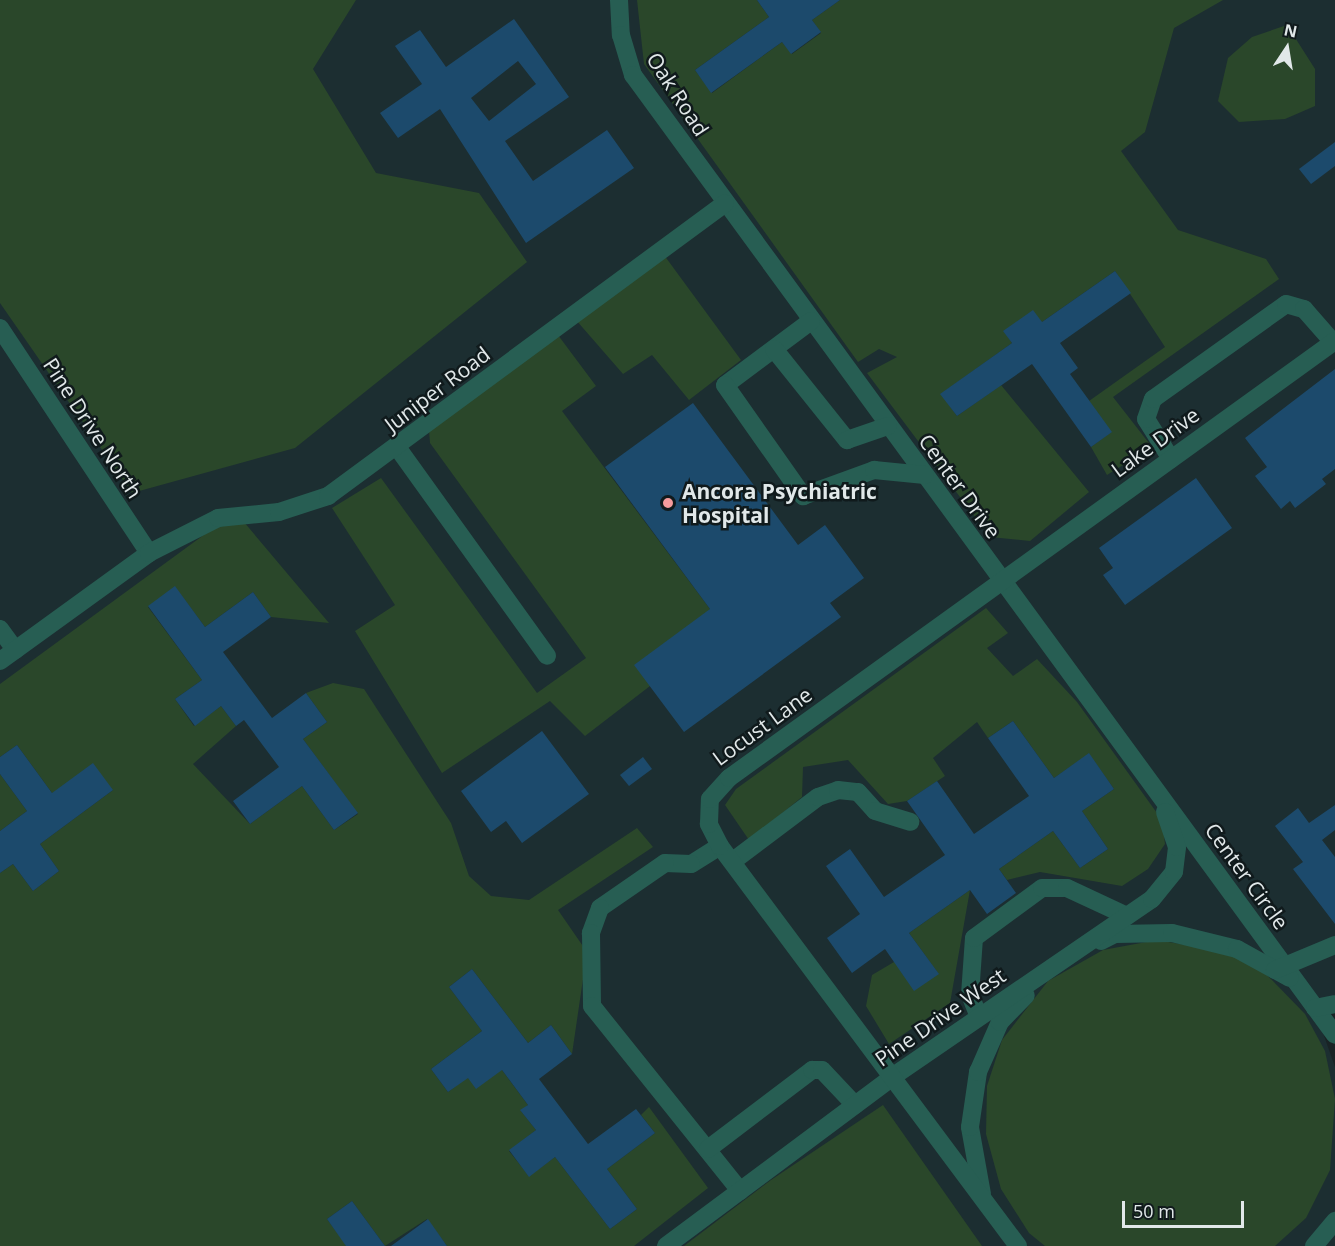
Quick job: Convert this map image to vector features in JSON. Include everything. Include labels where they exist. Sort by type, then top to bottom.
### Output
[{"type":"lane","name":"Oak Road","points":[[619,0],[621,35],[633,75],[725,203]]},
{"type":"lane","name":"Center Drive","points":[[725,203],[1160,796]]},
{"type":"lane","name":"Juniper Road","points":[[149,553],[218,518],[279,512],[328,496],[725,203]]},
{"type":"lane","points":[[1171,459],[1146,419],[1146,409],[1172,386],[1286,304],[1304,309],[1334,341]]},
{"type":"lane","points":[[812,321],[725,385],[803,496],[874,470],[925,475]]},
{"type":"lane","name":"Pine Drive North","points":[[0,328],[149,553]]},
{"type":"lane","name":"Lake Drive","points":[[1002,580],[1334,341]]},
{"type":"lane","points":[[774,348],[846,440],[888,426]]},
{"type":"lane","points":[[397,447],[547,656]]},
{"type":"lane","points":[[0,661],[149,553]]},
{"type":"lane","name":"Locust Lane","points":[[895,1076],[720,846],[708,815],[718,786],[1002,580]]},
{"type":"lane","points":[[0,629],[15,650]]},
{"type":"lane","points":[[732,861],[818,797],[838,790],[858,792],[875,811],[910,822]]},
{"type":"lane","points":[[1160,796],[1177,847],[1196,844]]},
{"type":"lane","name":"Center Circle","points":[[1160,796],[1196,844],[1279,966],[1297,982],[1335,1035]]},
{"type":"lane","points":[[720,846],[690,864],[665,862],[600,908],[591,933],[592,1006],[740,1191]]},
{"type":"lane","name":"Pine Drive West","points":[[666,1246],[895,1076],[1152,899],[1174,872],[1177,847]]},
{"type":"lane","points":[[979,1017],[970,995],[974,938],[1042,888],[1067,888],[1127,916]]},
{"type":"lane","name":"Center Circle","points":[[983,1198],[970,1127],[978,1072],[1000,1022],[1055,965],[1115,934],[1172,933],[1238,949],[1279,966]]},
{"type":"lane","points":[[1279,966],[1335,945]]},
{"type":"lane","points":[[1315,1008],[1335,1004]]},
{"type":"lane","points":[[708,1149],[812,1070],[822,1070],[855,1105]]},
{"type":"lane","name":"Center Circle","points":[[895,1076],[1018,1246]]},
{"type":"lane","points":[[1314,1246],[1335,1221]]},
{"type":"lane","points":[[1331,1246],[1335,1227]]},
{"type":"shaded area","name":"Ancora Psychiatric Hospital","points":[[0,0],[1335,0],[1335,1006],[1314,1007],[1335,1067],[1335,1246],[0,1246]]},
{"type":"green space","points":[[0,0],[356,0],[313,69],[376,173],[479,193],[527,262],[295,448],[132,493],[0,303]]},
{"type":"green space","points":[[637,0],[757,0],[769,17],[695,70],[712,93],[782,42],[792,54],[821,33],[812,20],[840,0],[1223,0],[1174,28],[1145,132],[1121,151],[1178,230],[1266,259],[1279,279],[1113,397],[1152,447],[1107,475],[1091,447],[1111,432],[1089,401],[1165,347],[1115,271],[1042,322],[1004,331],[1012,343],[941,394],[957,416],[1001,385],[1089,492],[1030,541],[990,537],[867,373],[897,357],[879,349],[858,362],[644,64]]},
{"type":"green space","points":[[1287,25],[1315,69],[1315,106],[1285,119],[1239,122],[1218,101],[1228,58],[1252,37]]},
{"type":"green space","points":[[664,255],[741,360],[689,400],[652,355],[623,374],[576,320]]},
{"type":"green space","points":[[555,331],[596,386],[562,411],[710,609],[650,686],[585,736],[550,701],[442,773],[355,631],[395,605],[332,508],[381,478],[537,693],[586,658],[430,443],[429,430]]},
{"type":"green space","points":[[244,522],[329,623],[271,617],[253,592],[205,627],[175,587],[148,607],[202,680],[175,699],[194,726],[221,706],[236,726],[193,764],[250,824],[302,786],[334,830],[358,814],[303,739],[327,722],[306,693],[333,683],[364,689],[451,823],[469,876],[491,896],[529,900],[637,828],[653,847],[558,910],[587,952],[572,1054],[551,1025],[528,1043],[472,969],[449,987],[482,1031],[431,1069],[448,1092],[493,1058],[528,1105],[521,1111],[536,1130],[509,1151],[529,1176],[555,1157],[610,1229],[637,1209],[607,1169],[655,1133],[641,1115],[649,1107],[708,1188],[634,1246],[447,1246],[427,1219],[385,1246],[352,1201],[327,1219],[347,1246],[0,1246],[0,873],[13,864],[33,891],[59,871],[40,844],[113,790],[52,793],[17,745],[0,757],[0,684],[216,526]]},
{"type":"green space","points":[[986,608],[1008,633],[987,648],[1013,676],[1037,659],[1077,702],[1162,820],[1165,844],[1148,869],[1122,886],[1040,872],[1007,880],[999,869],[1053,831],[1080,868],[1108,849],[1082,811],[1114,789],[1089,754],[1054,778],[1013,721],[988,738],[977,722],[933,758],[945,776],[907,801],[888,804],[848,760],[803,767],[802,797],[749,840],[725,805],[736,789]]},
{"type":"green space","points":[[0,774],[27,811],[0,831]]},
{"type":"green space","points":[[970,890],[950,1003],[889,1044],[866,1006],[872,975],[894,962],[938,973],[909,933]]},
{"type":"green space","points":[[1157,940],[1226,952],[1266,974],[1305,1014],[1325,1051],[1335,1099],[1330,1170],[1306,1218],[1275,1246],[1045,1246],[1029,1233],[1001,1189],[986,1134],[987,1086],[1002,1040],[1048,981],[1103,950]]},
{"type":"green space","points":[[883,1105],[982,1246],[684,1246],[771,1180]]},
{"type":"building","points":[[757,0],[840,0],[812,20],[821,32],[791,54],[782,42],[711,93],[695,70],[769,17]]},
{"type":"building","points":[[514,19],[569,97],[505,141],[533,181],[607,130],[634,168],[526,243],[440,109],[398,138],[380,113],[422,84],[395,46],[420,30],[446,67]],"holes":[[[518,61],[536,84],[489,121],[471,98]]]},
{"type":"building","points":[[1335,142],[1335,166],[1311,184],[1299,169]]},
{"type":"building","points":[[1115,271],[1131,293],[1060,343],[1078,368],[1070,374],[1112,432],[1091,447],[1032,364],[957,416],[940,394],[1012,343],[1003,331],[1033,310],[1042,322]]},
{"type":"building","points":[[1335,369],[1335,469],[1322,479],[1326,484],[1295,508],[1290,501],[1281,509],[1255,476],[1267,467],[1245,438]]},
{"type":"building","points":[[693,403],[798,545],[825,525],[864,578],[830,603],[841,617],[684,732],[634,665],[710,609],[605,467]]},
{"type":"building","points":[[1196,478],[1232,528],[1125,605],[1103,575],[1113,568],[1099,548]]},
{"type":"building","points":[[175,586],[205,627],[253,592],[271,617],[223,652],[272,718],[306,693],[327,722],[303,739],[358,813],[334,830],[302,786],[250,824],[233,801],[279,767],[244,720],[236,726],[221,706],[195,726],[175,699],[202,680],[148,606]]},
{"type":"building","points":[[1013,721],[1054,778],[1089,753],[1114,789],[1082,811],[1108,849],[1080,868],[1053,831],[999,869],[1016,893],[987,914],[970,890],[909,933],[939,974],[914,991],[885,949],[852,973],[827,938],[860,914],[826,866],[850,849],[884,897],[945,855],[907,801],[937,781],[974,834],[1029,796],[988,738]]},
{"type":"building","points":[[542,731],[589,794],[522,843],[506,821],[491,832],[461,791]]},
{"type":"building","points":[[17,745],[52,793],[93,763],[113,790],[40,844],[59,871],[33,891],[13,864],[0,873],[0,831],[27,811],[0,774],[0,757]]},
{"type":"building","points":[[643,757],[652,769],[629,786],[620,775]]},
{"type":"building","points":[[1335,805],[1335,830],[1322,840],[1335,857],[1335,924],[1293,869],[1303,862],[1275,826],[1298,808],[1309,823]]},
{"type":"building","points":[[472,969],[528,1043],[551,1025],[572,1054],[539,1079],[588,1144],[636,1109],[655,1133],[607,1169],[637,1209],[610,1229],[555,1157],[529,1177],[509,1150],[536,1130],[520,1110],[528,1105],[502,1070],[476,1089],[468,1078],[448,1092],[431,1069],[482,1031],[449,987]]},
{"type":"building","points":[[352,1201],[385,1246],[346,1246],[327,1219]]},
{"type":"building","points":[[428,1219],[447,1246],[391,1246]]},
{"type":"place","name":"Ancora Psychiatric Hospital","points":[[668,503]]}]
